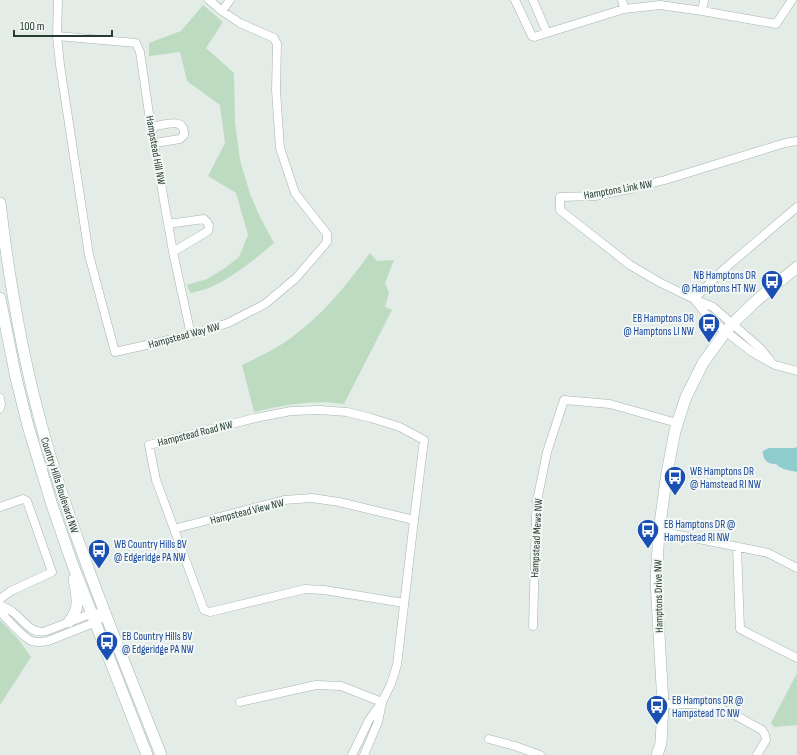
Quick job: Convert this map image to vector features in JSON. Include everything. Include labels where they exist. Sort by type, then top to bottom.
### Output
[{"type":"main road","name":"Country Hills Boulevard NW","points":[[0,203],[19,330],[37,408],[65,502],[82,552],[161,755]]},
{"type":"main road","name":"Hamptons Drive NW","points":[[656,755],[661,743],[663,704],[656,581],[659,531],[667,473],[677,423],[686,397],[703,363],[729,327],[757,300],[797,267]]},
{"type":"main road","name":"Country Hills Boulevard NW","points":[[0,298],[11,356],[28,426],[50,499],[72,563],[147,755]]},
{"type":"main road","points":[[69,622],[77,607],[72,563]]},
{"type":"street","name":"Hampstead Way NW","points":[[58,0],[57,36],[61,73],[89,255],[115,352],[191,335],[228,323],[265,304],[296,278],[327,242],[327,234],[295,193],[280,148],[276,90],[277,44],[274,38],[240,23],[222,11],[213,1]]},
{"type":"street","points":[[222,11],[230,0]]},
{"type":"street","points":[[515,0],[532,36],[534,37],[624,9],[660,5],[776,24],[792,0]]},
{"type":"street","points":[[532,0],[548,33]]},
{"type":"street","points":[[622,0],[624,9]]},
{"type":"street","points":[[702,11],[704,0]]},
{"type":"street","name":"Hampstead Hill NW","points":[[57,36],[136,43],[140,52],[173,252],[191,335]]},
{"type":"street","points":[[152,127],[177,123],[184,129],[184,135],[180,139],[155,143]]},
{"type":"street","name":"Hamptons Link NW","points":[[797,141],[785,142],[665,180],[630,189],[595,196],[560,197],[560,210],[630,265],[659,282],[713,307],[729,327],[760,348],[775,365],[797,371]]},
{"type":"street","points":[[694,299],[723,270],[797,207]]},
{"type":"street","points":[[168,224],[204,219],[210,226],[208,231],[173,252]]},
{"type":"street","points":[[0,398],[0,408]]},
{"type":"street","name":"Hampstead Mews NW","points":[[533,626],[537,501],[547,452],[564,400],[610,404],[677,423]]},
{"type":"street","name":"Hampstead Road NW","points":[[352,755],[368,720],[382,702],[391,684],[397,665],[424,440],[400,427],[371,418],[347,412],[319,410],[291,411],[255,418],[149,445],[156,480],[204,610],[210,612],[305,589],[324,590],[404,603]]},
{"type":"street","name":"Hampstead View NW","points":[[174,529],[284,500],[312,498],[339,502],[414,520]]},
{"type":"street","points":[[0,507],[23,499],[27,501],[52,572],[11,591],[0,599]]},
{"type":"street","points":[[659,531],[768,553],[797,568]]},
{"type":"street","points":[[737,547],[740,629],[797,658]]},
{"type":"street","points":[[0,605],[13,612],[31,629],[37,631],[46,631],[69,622],[94,618]]},
{"type":"street","points":[[0,611],[6,619],[26,638],[36,642],[48,641],[94,618],[106,614]]},
{"type":"street","points":[[240,702],[316,685],[342,686],[382,702]]},
{"type":"street","name":"Hampstead Road NW","points":[[364,755],[378,722],[382,702]]},
{"type":"street","points":[[663,704],[698,704],[718,708],[733,714],[762,730],[765,735],[766,740],[757,755]]},
{"type":"street","points":[[489,739],[540,755]]},
{"type":"green space","points":[[203,5],[223,22],[206,48],[234,73],[235,123],[240,160],[250,194],[274,243],[252,261],[220,283],[209,288],[190,293],[187,285],[207,279],[239,257],[248,235],[236,193],[208,176],[225,143],[220,105],[187,81],[180,52],[149,56],[149,43],[181,31]]},
{"type":"green space","points":[[370,253],[377,261],[394,260],[385,283],[389,293],[385,307],[392,310],[344,404],[310,402],[254,412],[242,365],[283,344],[312,321],[343,289]]},
{"type":"green space","points":[[0,620],[19,640],[31,657],[0,705]]},
{"type":"green space","points":[[797,673],[797,725],[774,727],[771,723]]},
{"type":"water","points":[[797,447],[797,472],[786,470],[776,464],[770,464],[763,457],[763,451],[769,448]]},
{"type":"place","name":"NB Hamptons DR @ Hamptons HT NW","points":[[772,300]]},
{"type":"place","name":"EB Hamptons DR @ Hamptons LI NW","points":[[709,344]]},
{"type":"place","name":"WB Hamptons DR @ Hamstead RI NW","points":[[675,496]]},
{"type":"place","name":"EB Hamptons DR @ Hampstead RI NW","points":[[648,550]]},
{"type":"place","name":"WB Country Hills BV @ Edgeridge PA NW","points":[[99,570]]},
{"type":"place","name":"EB Country Hills BV @ Edgeridge PA NW","points":[[107,662]]},
{"type":"place","name":"EB Hamptons DR @ Hampstead TC NW","points":[[657,726]]}]
